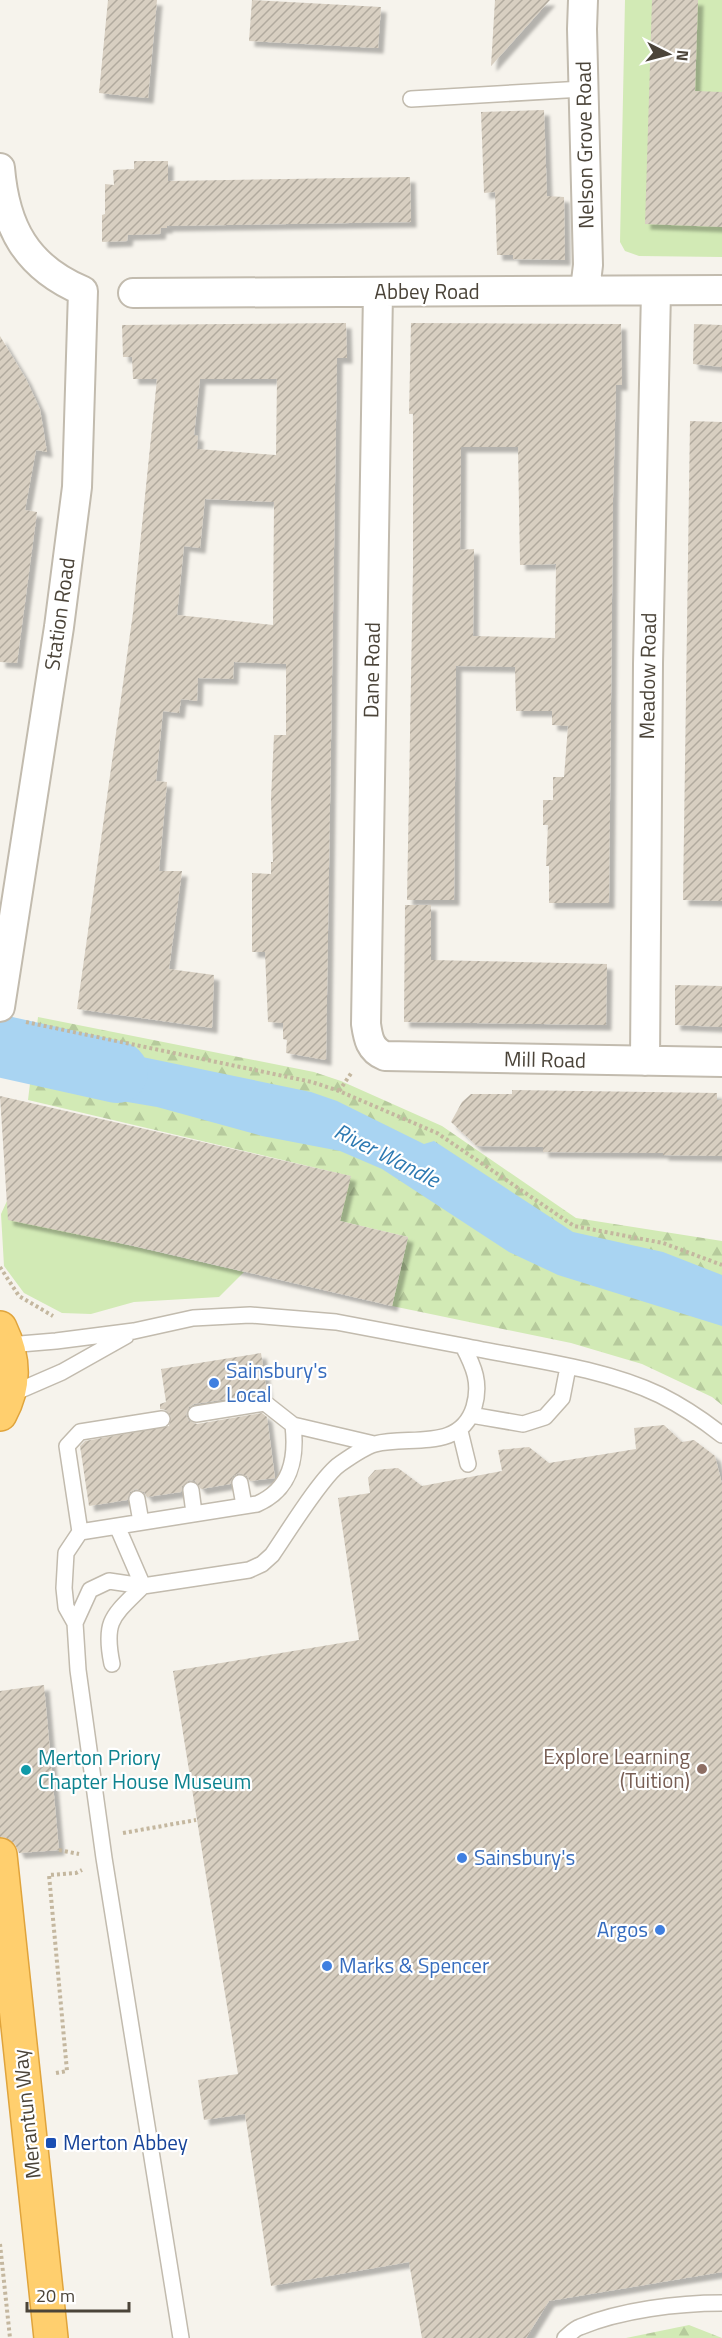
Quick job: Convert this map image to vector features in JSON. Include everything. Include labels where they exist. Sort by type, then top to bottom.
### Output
[{"type":"highway","points":[[4,1336],[13,1370],[4,1405]]},
{"type":"highway","name":"Merantun Way","points":[[0,1855],[51,2338]]},
{"type":"street","name":"Nelson Grove Road","points":[[583,0],[588,265],[585,290]]},
{"type":"street","points":[[0,168],[6,225]]},
{"type":"street","name":"Station Road","points":[[0,1007],[6,934],[57,638],[77,487],[83,291],[64,283],[44,270],[6,225]]},
{"type":"street","name":"Abbey Road","points":[[133,293],[722,290]]},
{"type":"street","name":"Meadow Road","points":[[645,1061],[648,652],[656,291]]},
{"type":"street","name":"Dane Road","points":[[364,1056],[378,292]]},
{"type":"street","name":"Mill Road","points":[[364,1056],[378,1053],[386,1056],[722,1062]]},
{"type":"lane","points":[[411,99],[583,89]]},
{"type":"lane","points":[[4,1336],[56,1341],[134,1331],[193,1318],[250,1315],[336,1322],[615,1378],[659,1395],[703,1420],[722,1435]]},
{"type":"lane","points":[[4,1405],[134,1331]]},
{"type":"lane","points":[[196,1414],[265,1404],[293,1425],[374,1444],[439,1438],[460,1431],[471,1414],[477,1396],[475,1370],[463,1346]]},
{"type":"lane","points":[[471,1414],[523,1424],[545,1417],[562,1398],[568,1367]]},
{"type":"lane","points":[[162,1419],[80,1432],[67,1446],[80,1532],[66,1553],[66,1607],[75,1623],[78,1670],[104,1858],[181,2338]]},
{"type":"lane","points":[[80,1532],[257,1504],[272,1497],[284,1484],[293,1463],[295,1443],[293,1425]]},
{"type":"lane","points":[[460,1431],[468,1464]]},
{"type":"lane","points":[[75,1623],[90,1590],[108,1581],[143,1586],[249,1570],[262,1564],[272,1555],[337,1465],[374,1444]]},
{"type":"lane","points":[[240,1483],[243,1506]]},
{"type":"lane","points":[[191,1490],[194,1513]]},
{"type":"lane","points":[[137,1498],[141,1522]]},
{"type":"lane","points":[[117,1526],[143,1586]]},
{"type":"lane","points":[[112,1664],[109,1646],[111,1622],[143,1586]]},
{"type":"lane","points":[[565,2338],[577,2327],[617,2316],[693,2303],[722,2303]]},
{"type":"path","points":[[29,1023],[312,1082],[339,1091],[437,1133],[574,1226],[663,1243],[722,1265]]},
{"type":"path","points":[[339,1091],[364,1056]]},
{"type":"path","points":[[0,1267],[19,1296],[57,1318]]},
{"type":"path","points":[[23,2077],[67,2071],[49,1875],[76,1873],[104,1858]]},
{"type":"path","points":[[0,2244],[10,2338]]},
{"type":"green space","points":[[625,0],[722,0],[722,257],[639,256],[625,251],[620,242]]},
{"type":"green space","points":[[38,1017],[314,1072],[341,1081],[442,1126],[576,1218],[722,1241],[722,1405],[712,1397],[642,1364],[571,1343],[392,1306],[408,1237],[340,1221],[350,1176],[28,1100]]},
{"type":"green space","points":[[17,1179],[29,1222],[244,1272],[219,1297],[134,1302],[91,1314],[62,1313],[24,1293],[4,1266],[1,1214]]},
{"type":"green space","points":[[689,2325],[722,2338],[626,2338]]},
{"type":"water","points":[[36,1035],[311,1092],[337,1101],[424,1144],[434,1141],[573,1232],[663,1252],[722,1275],[722,1326],[558,1275],[509,1252],[382,1169],[340,1151],[262,1136],[157,1107],[80,1094],[47,1076],[32,1073]]},
{"type":"building","points":[[108,0],[157,0],[148,98],[99,93]]},
{"type":"building","points":[[252,0],[381,7],[378,48],[249,41]]},
{"type":"building","points":[[495,0],[550,0],[491,66]]},
{"type":"building","points":[[652,0],[698,0],[695,91],[722,92],[722,227],[645,224]]},
{"type":"building","points":[[544,110],[547,196],[564,197],[565,260],[513,259],[513,255],[497,255],[495,192],[484,193],[481,112]]},
{"type":"building","points":[[134,161],[168,161],[168,181],[410,177],[411,222],[167,226],[167,228],[161,228],[160,234],[128,235],[127,241],[102,242],[105,184],[114,185],[113,170],[134,169]]},
{"type":"building","points":[[346,323],[347,358],[337,358],[326,1060],[286,1053],[287,1040],[283,1039],[283,1023],[268,1022],[265,952],[252,952],[252,873],[271,874],[271,862],[273,862],[271,799],[274,735],[286,735],[286,664],[234,662],[233,679],[198,678],[197,701],[181,699],[179,713],[163,711],[156,781],[167,782],[159,871],[182,871],[169,969],[214,975],[212,1028],[77,1009],[133,613],[157,379],[133,379],[132,357],[123,357],[122,325]],"holes":[[[200,379],[277,379],[276,455],[197,449],[198,436],[194,435]],[[205,499],[274,502],[273,625],[177,615],[184,546],[200,548]]]},
{"type":"building","points":[[411,323],[621,324],[622,385],[616,385],[613,498],[609,903],[549,903],[549,866],[546,866],[548,825],[543,825],[543,800],[553,800],[553,777],[564,777],[568,726],[552,725],[552,711],[516,711],[515,667],[456,666],[454,900],[407,900],[413,569],[413,414],[409,414]],"holes":[[[461,447],[518,447],[520,565],[556,564],[555,638],[473,636],[474,549],[460,550]]]},
{"type":"building","points":[[694,324],[722,325],[722,367],[693,364]]},
{"type":"building","points":[[0,336],[26,379],[40,409],[47,452],[36,450],[25,510],[37,512],[17,663],[0,662]]},
{"type":"building","points":[[690,421],[722,422],[722,901],[683,900]]},
{"type":"building","points":[[405,905],[431,905],[431,960],[607,964],[606,1025],[404,1022]]},
{"type":"building","points":[[675,985],[722,986],[722,1027],[675,1025]]},
{"type":"building","points":[[512,1090],[717,1093],[717,1100],[722,1100],[722,1156],[543,1152],[543,1147],[477,1146],[451,1122],[462,1102],[471,1094],[512,1094]]},
{"type":"building","points":[[0,1096],[351,1176],[340,1221],[408,1237],[392,1306],[134,1246],[8,1220]]},
{"type":"building","points":[[261,1353],[267,1393],[194,1404],[189,1407],[186,1415],[189,1421],[197,1424],[262,1413],[267,1417],[275,1478],[250,1481],[247,1476],[239,1473],[233,1476],[230,1484],[201,1489],[195,1481],[189,1480],[182,1486],[181,1492],[147,1497],[144,1492],[136,1489],[130,1492],[127,1500],[89,1506],[80,1446],[85,1441],[169,1426],[171,1417],[166,1410],[160,1409],[160,1404],[166,1402],[161,1369]]},
{"type":"building","name":"Sainsbury's","points":[[664,1425],[682,1442],[694,1440],[715,1456],[722,1484],[722,2272],[549,2301],[526,2338],[422,2338],[409,2262],[271,2286],[245,2114],[204,2120],[198,2080],[238,2074],[173,1671],[359,1640],[338,1498],[370,1493],[368,1478],[375,1470],[398,1468],[422,1486],[502,1471],[498,1450],[529,1447],[549,1463],[636,1449],[634,1428]]},
{"type":"building","name":"Merton Priory Chapter House Museum","points":[[44,1685],[59,1850],[19,1853],[15,1844],[8,1838],[0,1837],[0,1691]]},
{"type":"waterway","name":"River Wandle","points":[[0,1046],[117,1072]]},
{"type":"place","name":"Sainsbury's Local","points":[[214,1383]]},
{"type":"place","name":"Explore Learning (Tuition)","points":[[702,1769]]},
{"type":"place","name":"Merton Priory Chapter House Museum","points":[[26,1770]]},
{"type":"place","name":"Sainsbury's","points":[[462,1858]]},
{"type":"place","name":"Argos","points":[[660,1930]]},
{"type":"place","name":"Marks & Spencer","points":[[327,1966]]},
{"type":"place","name":"Merton Abbey","points":[[51,2143]]}]
